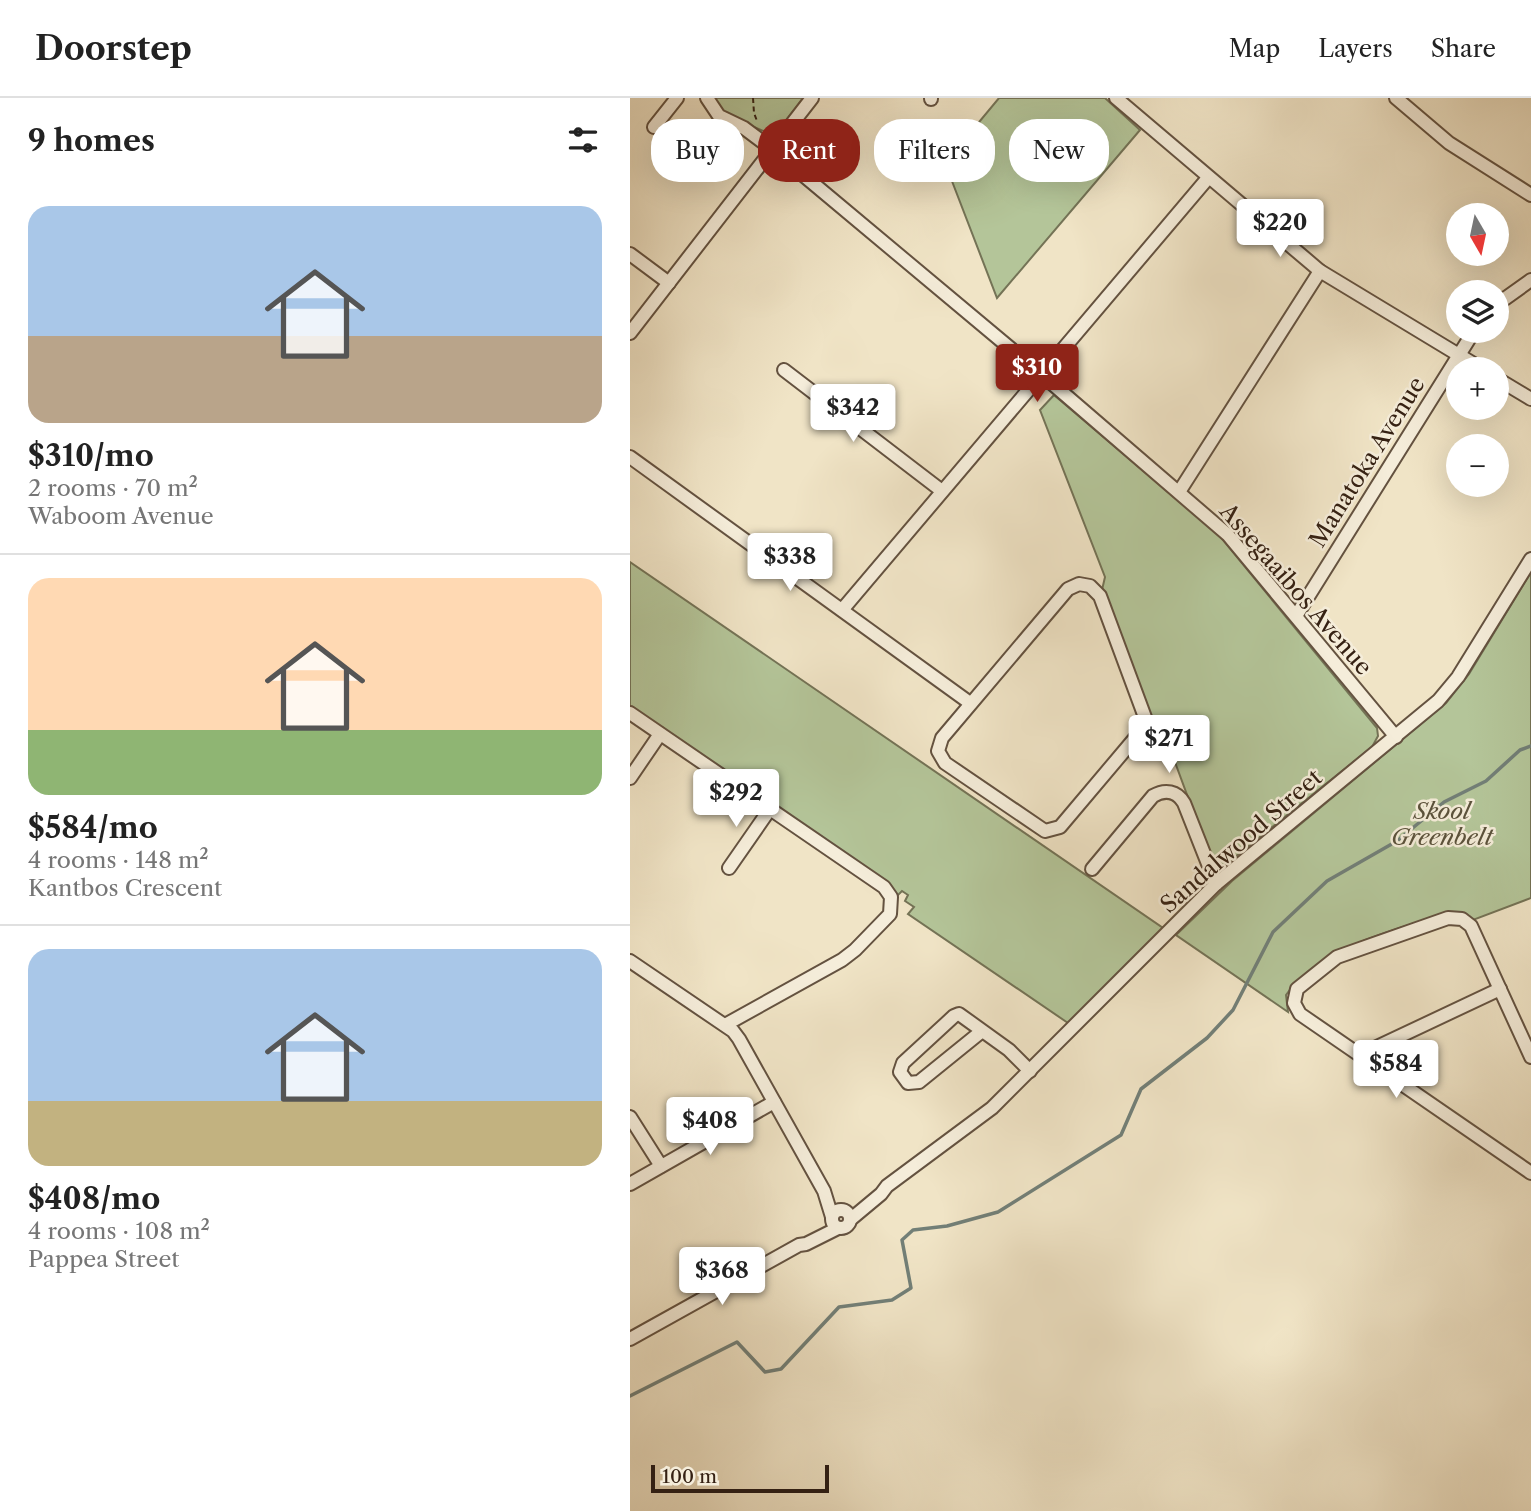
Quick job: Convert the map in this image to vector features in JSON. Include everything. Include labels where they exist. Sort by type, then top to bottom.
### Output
[{"type":"street","points":[[660,119],[677,98]]},
{"type":"street","name":"Assegaaibos Avenue","points":[[707,98],[719,116],[758,137]]},
{"type":"street","points":[[796,119],[812,98]]},
{"type":"street","points":[[1116,98],[1320,271],[1461,357]]},
{"type":"street","points":[[1396,98],[1449,143],[1531,195]]},
{"type":"street","points":[[630,333],[758,167]]},
{"type":"street","points":[[842,610],[1208,178]]},
{"type":"street","name":"Assegaaibos Avenue","points":[[811,182],[1228,535],[1396,737]]},
{"type":"street","points":[[630,254],[669,283]]},
{"type":"street","points":[[1180,492],[1320,271]]},
{"type":"street","points":[[1509,295],[1531,279]]},
{"type":"street","name":"Manatoka Avenue","points":[[1296,616],[1466,343]]},
{"type":"street","points":[[784,370],[942,491]]},
{"type":"street","points":[[1509,385],[1531,398]]},
{"type":"street","points":[[630,457],[970,703]]},
{"type":"street","name":"Sandalwood Street","points":[[630,1339],[799,1245],[806,1244],[840,1217],[881,1194],[887,1186],[992,1108],[1216,884],[1438,701],[1452,686],[1531,559]]},
{"type":"street","points":[[1085,585],[1100,596],[1146,720],[1141,731],[1060,827],[1045,831],[942,760],[938,751],[942,738],[970,703],[1068,589],[1085,585]]},
{"type":"street","points":[[630,713],[884,887],[891,897],[892,909],[887,919],[849,955],[725,1026]]},
{"type":"street","points":[[630,778],[660,734]]},
{"type":"street","points":[[1092,869],[1153,796],[1172,792],[1184,803],[1216,884]]},
{"type":"street","points":[[729,868],[770,809]]},
{"type":"street","points":[[1531,1057],[1471,926],[1458,917],[1448,918],[1342,955],[1297,989],[1294,1003],[1300,1014],[1531,1173]]},
{"type":"street","points":[[630,961],[725,1026],[739,1039],[840,1217]]},
{"type":"street","points":[[1360,1055],[1500,989]]},
{"type":"street","points":[[982,1031],[919,1082],[908,1083],[903,1078],[900,1072],[903,1063],[959,1014],[1009,1050],[1030,1071]]},
{"type":"street","points":[[630,1184],[774,1102]]},
{"type":"street","points":[[630,1117],[661,1166]]},
{"type":"path","points":[[753,98],[754,113],[758,121],[753,133]]},
{"type":"green space","points":[[712,98],[803,98],[787,119],[758,119],[758,129],[744,123],[744,119],[729,116]]},
{"type":"green space","points":[[999,98],[1105,98],[1140,130],[1109,166],[1109,119],[1009,119],[1009,182],[1096,182],[997,298],[952,182],[995,182],[995,119],[982,119]]},
{"type":"green space","points":[[1054,395],[1219,535],[1377,728],[1378,736],[1372,747],[1225,865],[1214,864],[1210,857],[1162,727],[1151,720],[1102,590],[1105,577],[1040,410]]},
{"type":"green space","points":[[630,562],[1163,928],[1068,1023],[908,914],[914,907],[905,901],[908,895],[902,891],[897,896],[889,884],[630,706]]},
{"type":"green space","name":"Skool Greenbelt","points":[[1531,572],[1531,898],[1473,920],[1464,914],[1449,912],[1382,933],[1338,952],[1301,978],[1286,995],[1288,1012],[1176,935],[1232,881],[1446,703],[1469,674]]},
{"type":"waterway","points":[[630,1396],[737,1342],[765,1372],[781,1369],[839,1307],[892,1300],[911,1288],[902,1240],[913,1230],[947,1226],[998,1212],[1121,1135],[1141,1089],[1207,1038],[1233,1010],[1273,932],[1327,881],[1397,841],[1444,802],[1486,781],[1520,750],[1531,746]]}]
